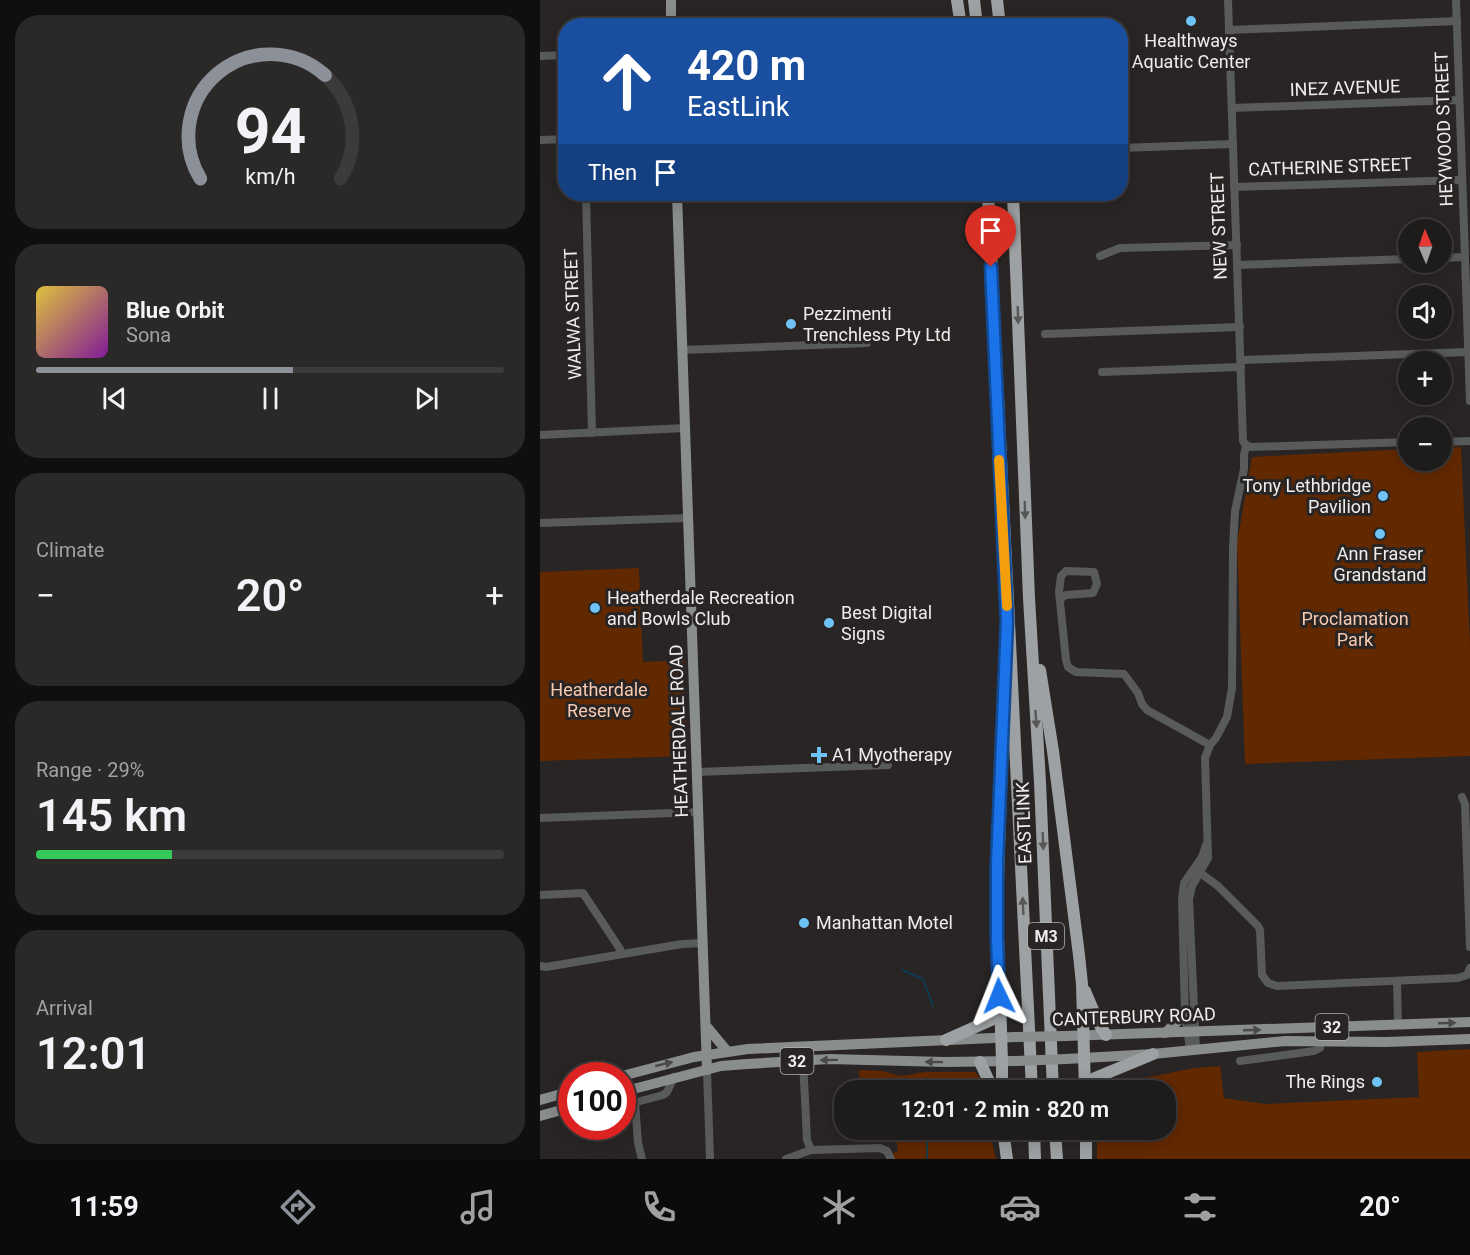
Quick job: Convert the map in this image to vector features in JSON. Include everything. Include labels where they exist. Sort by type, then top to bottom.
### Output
[{"type":"highway","points":[[957,0],[960,18]]},
{"type":"highway","points":[[974,0],[975,18]]},
{"type":"highway","points":[[997,0],[999,18]]},
{"type":"highway","name":"EASTLINK","points":[[988,201],[1007,622],[1031,1080]]},
{"type":"highway","name":"EASTLINK","points":[[1012,201],[1053,1080]]},
{"type":"highway","points":[[1029,598],[1056,774],[1082,984],[1085,1080]]},
{"type":"highway","points":[[1004,1080],[1009,1061],[1001,1038],[997,864],[1007,622]]},
{"type":"highway","points":[[1082,984],[1106,1035]]},
{"type":"highway","points":[[946,1040],[991,1020],[1000,1011]]},
{"type":"highway","points":[[1093,1080],[1153,1054]]},
{"type":"highway","points":[[980,1062],[988,1080]]},
{"type":"highway","points":[[1004,1140],[1007,1159]]},
{"type":"highway","points":[[1034,1140],[1035,1159]]},
{"type":"highway","points":[[1056,1140],[1057,1159]]},
{"type":"highway","points":[[1086,1140],[1086,1159]]},
{"type":"main road","points":[[670,0],[671,18]]},
{"type":"main road","name":"HEATHERDALE ROAD","points":[[677,201],[707,1070]]},
{"type":"main road","points":[[1165,1033],[1185,1014]]},
{"type":"main road","name":"CANTERBURY ROAD","points":[[636,1072],[707,1054],[773,1047],[1470,1022]]},
{"type":"main road","points":[[1386,1025],[1386,1042]]},
{"type":"main road","points":[[706,1027],[727,1051]]},
{"type":"main road","name":"CANTERBURY ROAD","points":[[636,1088],[707,1070],[747,1064],[803,1060],[980,1062],[1084,1059],[1285,1041],[1386,1042],[1470,1039]]},
{"type":"main road","points":[[540,1100],[558,1094]]},
{"type":"main road","points":[[540,1116],[558,1111]]},
{"type":"street","name":"NEW STREET","points":[[1210,745],[1227,717],[1232,688],[1235,511],[1245,469],[1244,455],[1249,446],[1244,441],[1228,0]]},
{"type":"street","name":"HEYWOOD STREET","points":[[1456,0],[1470,401]]},
{"type":"street","points":[[1229,30],[1457,21]]},
{"type":"street","points":[[540,56],[558,55]]},
{"type":"street","name":"INEZ AVENUE","points":[[1232,108],[1459,100]]},
{"type":"street","points":[[540,140],[558,139]]},
{"type":"street","points":[[1128,148],[1233,144]]},
{"type":"street","name":"CATHERINE STREET","points":[[1234,187],[1462,180]]},
{"type":"street","name":"WALWA STREET","points":[[586,201],[592,433]]},
{"type":"street","points":[[1100,256],[1120,248],[1237,245]]},
{"type":"street","points":[[1452,258],[1465,257]]},
{"type":"street","points":[[1238,265],[1398,259]]},
{"type":"street","points":[[1045,334],[1240,327]]},
{"type":"street","points":[[683,350],[867,343]]},
{"type":"street","points":[[1102,372],[1468,352]]},
{"type":"street","points":[[540,435],[685,428]]},
{"type":"street","points":[[1452,442],[1470,441]]},
{"type":"street","points":[[1249,446],[1398,442]]},
{"type":"street","points":[[540,523],[688,518]]},
{"type":"street","points":[[1060,599],[1066,595],[1093,592],[1097,584],[1094,572],[1066,571],[1061,576],[1060,599],[1068,667],[1076,672],[1124,674],[1147,710],[1210,745],[1205,758],[1204,771],[1208,839],[1189,899],[1190,1032]]},
{"type":"street","points":[[697,772],[888,765]]},
{"type":"street","points":[[1462,798],[1465,804],[1470,947]]},
{"type":"street","points":[[540,818],[698,812]]},
{"type":"street","points":[[1193,1050],[1185,1014],[1182,899],[1184,883],[1191,871],[1197,871],[1218,886],[1258,926],[1262,975],[1268,983],[1277,986],[1458,978],[1467,975],[1470,968]]},
{"type":"street","points":[[540,894],[583,893],[620,948],[621,954]]},
{"type":"street","points":[[540,966],[546,967],[682,944],[703,943]]},
{"type":"street","points":[[1397,981],[1398,1025]]},
{"type":"street","name":"CANTERBURY ROAD","points":[[1240,1061],[1314,1051],[1320,1048],[1322,1041]]},
{"type":"street","points":[[803,1060],[807,1140],[811,1150]]},
{"type":"street","name":"HEATHERDALE ROAD","points":[[707,1070],[711,1159]]},
{"type":"street","points":[[636,1102],[667,1092],[674,1077]]},
{"type":"street","points":[[636,1116],[642,1159]]},
{"type":"street","points":[[786,1159],[811,1150],[880,1148],[886,1151],[891,1159]]},
{"type":"green space","name":"Proclamation Park","points":[[1452,447],[1461,447],[1470,645],[1470,756],[1245,764],[1237,543],[1252,457],[1398,450],[1398,471],[1452,471]]},
{"type":"green space","name":"Heatherdale Reserve","points":[[639,568],[643,662],[684,660],[687,756],[540,761],[540,572]]},
{"type":"green space","points":[[1470,1049],[1470,1159],[1097,1159],[1097,1140],[1176,1140],[1176,1080],[1135,1080],[1194,1068],[1220,1066],[1224,1098],[1265,1104],[1419,1097],[1417,1052]]},
{"type":"green space","points":[[859,1070],[882,1071],[901,1076],[925,1072],[975,1072],[980,1080],[860,1080]]},
{"type":"green space","points":[[896,1140],[991,1140],[996,1159],[894,1159],[893,1153],[898,1151]]},
{"type":"waterway","points":[[902,970],[923,979],[933,1006]]},
{"type":"waterway","points":[[927,1140],[927,1159]]},
{"type":"slow traffic","points":[[999,460],[1007,606]]},
{"type":"place","name":"Healthways Aquatic Center","points":[[1191,21]]},
{"type":"place","name":"Pezzimenti Trenchless Pty Ltd","points":[[791,324]]},
{"type":"place","name":"Tony Lethbridge Pavilion","points":[[1383,496]]},
{"type":"place","name":"Ann Fraser Grandstand","points":[[1380,534]]},
{"type":"place","name":"Heatherdale Recreation and Bowls Club","points":[[595,608]]},
{"type":"place","name":"Best Digital Signs","points":[[829,623]]},
{"type":"place","name":"A1 Myotherapy","points":[[819,755]]},
{"type":"place","name":"Manhattan Motel","points":[[804,923]]},
{"type":"place","name":"The Rings","points":[[1377,1082]]},
{"type":"route","points":[[991,267],[1007,622],[997,864],[999,996]]}]
